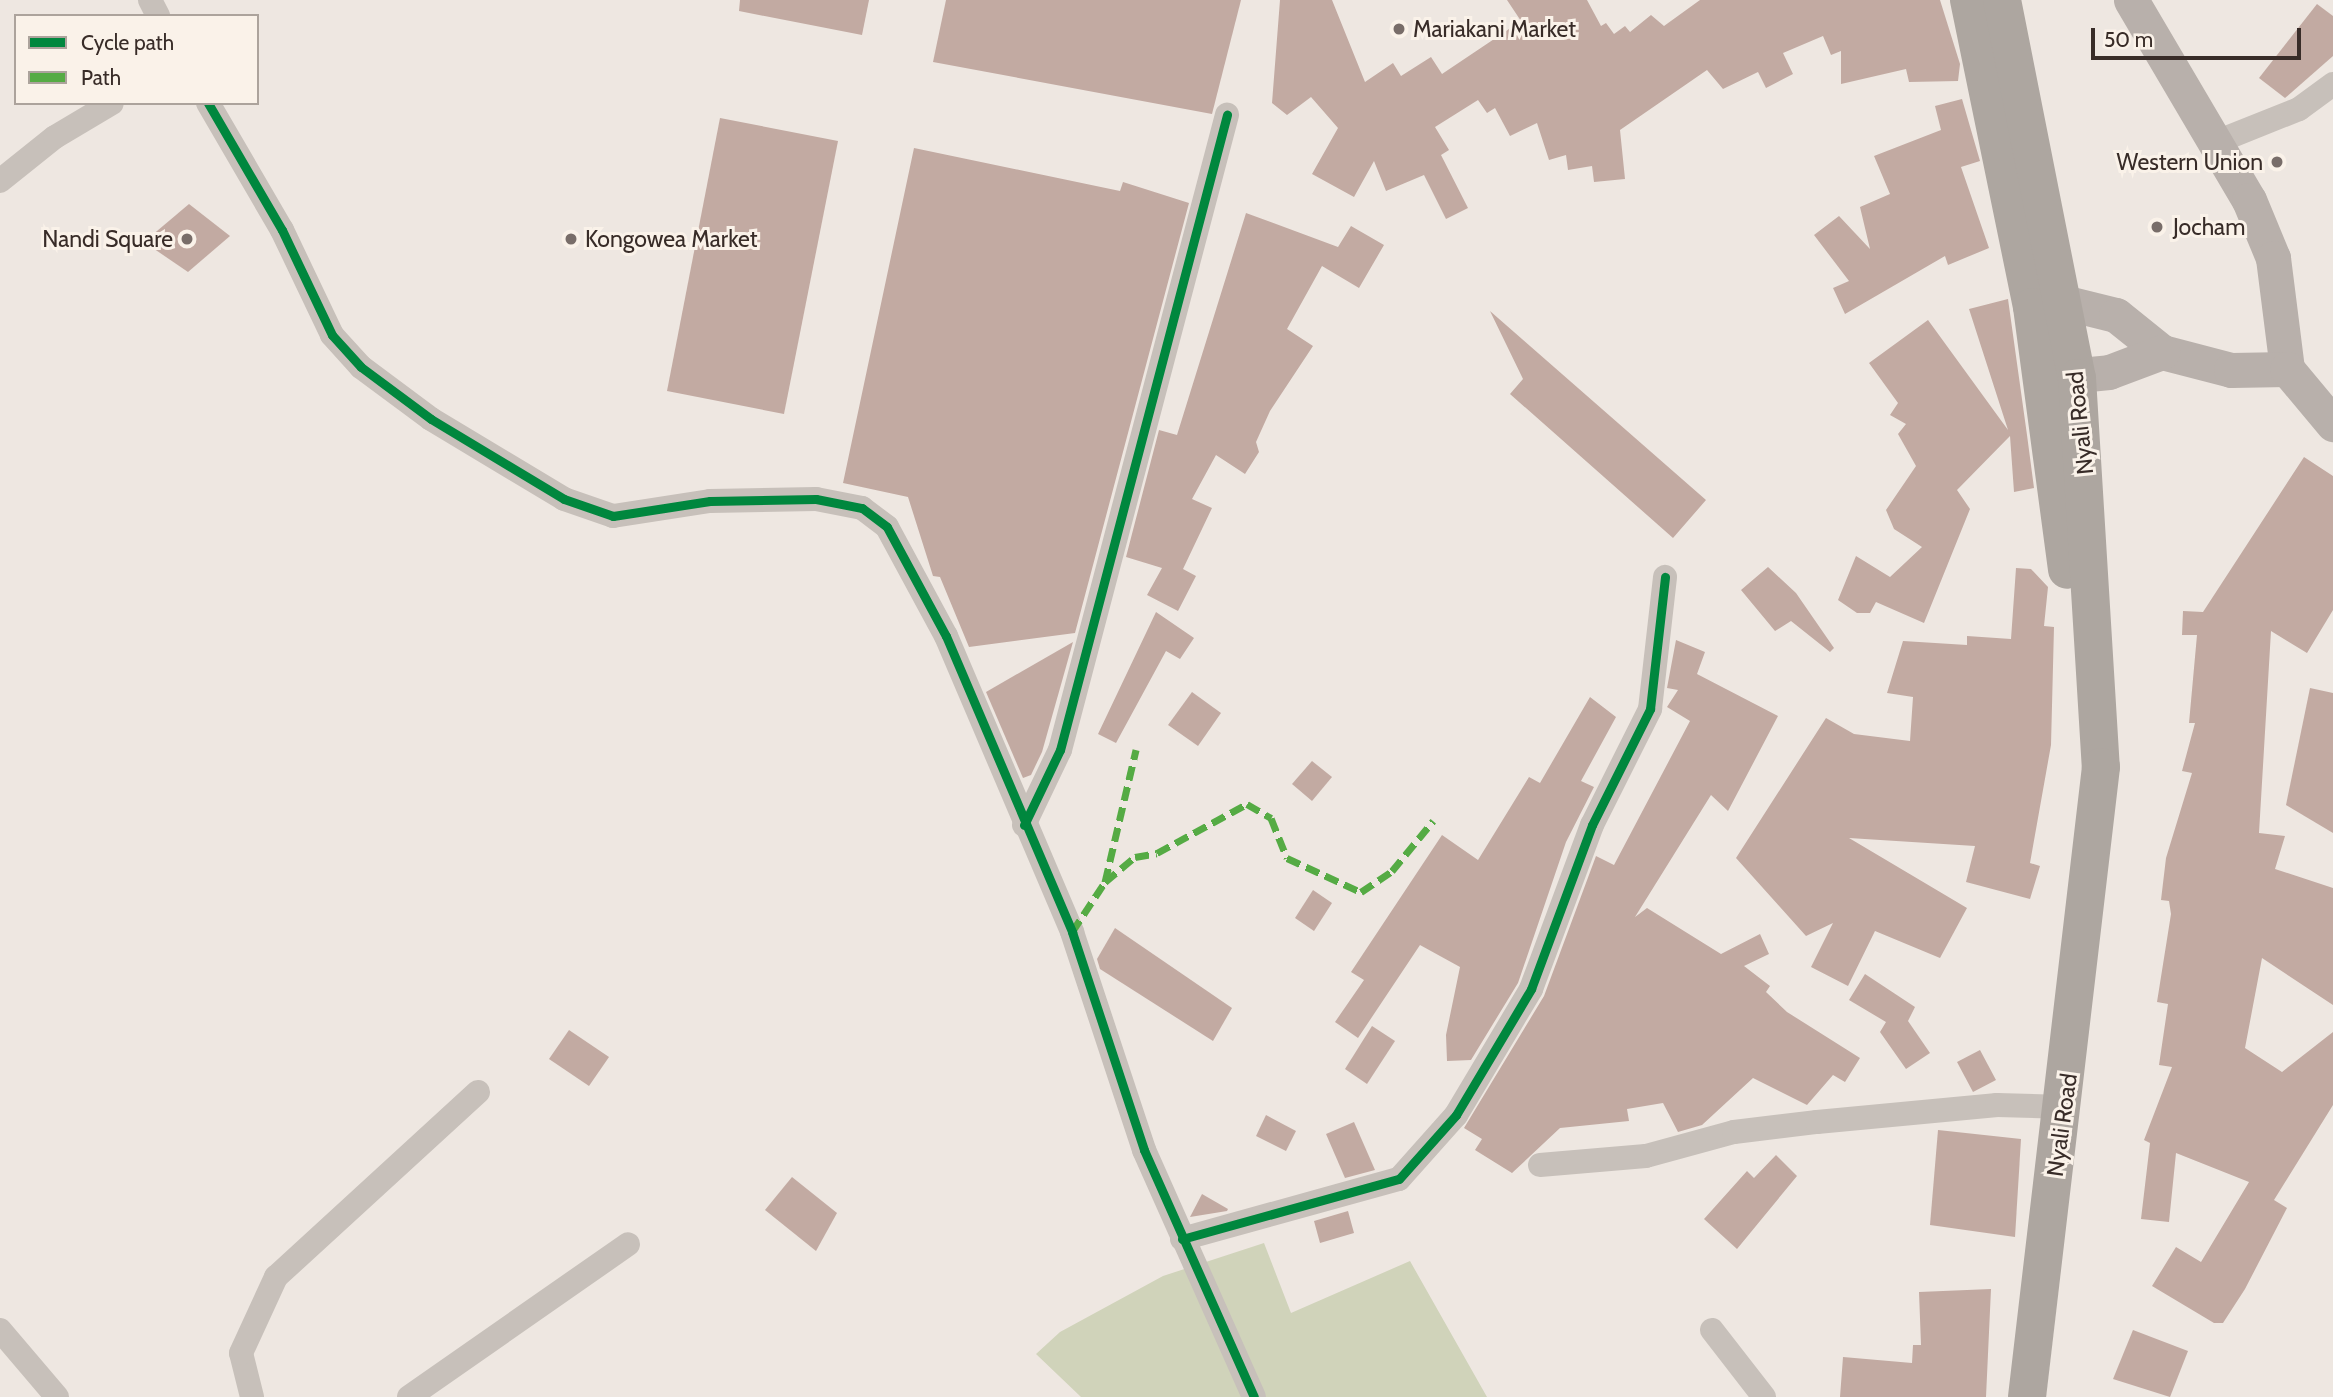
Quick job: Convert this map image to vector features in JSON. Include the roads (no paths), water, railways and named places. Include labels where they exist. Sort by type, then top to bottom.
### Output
[{"type":"highway","name":"Nyali Road","points":[[1969,0],[2049,305]]},
{"type":"highway","name":"Nyali Road","points":[[2002,0],[2061,378],[2065,542],[2088,852],[2065,1107],[2027,1397]]},
{"type":"main road","points":[[2131,0],[2219,141],[2273,258],[2287,369],[2333,424]]},
{"type":"main road","points":[[2049,305],[2128,321],[2162,352],[2231,370],[2287,369]]},
{"type":"main road","points":[[2061,378],[2162,352]]},
{"type":"street","points":[[2219,141],[2299,109],[2333,84]]},
{"type":"street","points":[[0,181],[55,137],[110,105]]},
{"type":"street","points":[[209,105],[282,230],[332,335],[360,367],[431,419],[564,499],[613,516],[710,501],[816,499],[862,508],[887,527],[946,636],[1024,825],[1072,932],[1144,1150],[1254,1397]]},
{"type":"street","points":[[1024,825],[1063,738],[1227,115]]},
{"type":"street","points":[[1182,1239],[1399,1179],[1456,1115],[1531,989],[1592,825],[1650,709],[1665,576]]},
{"type":"street","points":[[252,1397],[241,1353],[276,1277],[478,1091]]},
{"type":"street","points":[[1540,1165],[1646,1156],[1734,1132],[1817,1122],[1997,1105],[2065,1107]]},
{"type":"street","points":[[409,1397],[628,1244]]},
{"type":"street","points":[[0,1330],[57,1397]]},
{"type":"street","points":[[1712,1330],[1764,1397]]},
{"type":"place","name":"Mariakani Market","points":[[1399,29]]},
{"type":"place","name":"Western Union","points":[[2277,162]]},
{"type":"place","name":"Jocham","points":[[2157,227]]},
{"type":"place","name":"Nandi Square","points":[[187,239]]},
{"type":"place","name":"Kongowea Market","points":[[571,239]]}]
